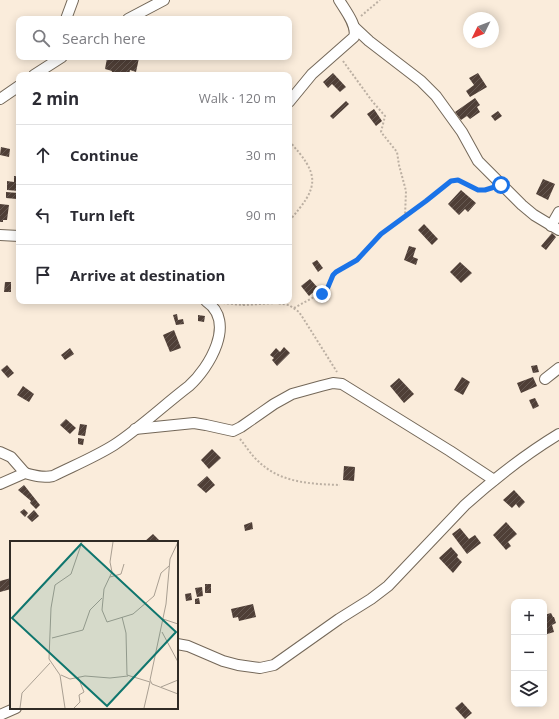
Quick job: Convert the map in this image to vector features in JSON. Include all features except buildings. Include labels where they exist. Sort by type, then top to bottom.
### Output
[{"type":"street","points":[[67,16],[72,0]]},
{"type":"street","points":[[134,16],[164,0]]},
{"type":"street","points":[[339,0],[354,27],[369,41],[421,81],[436,96],[458,126],[478,161],[501,185],[534,215],[555,228],[559,212]]},
{"type":"street","points":[[292,98],[312,74],[351,41],[355,33],[354,27]]},
{"type":"street","points":[[38,72],[52,60]]},
{"type":"street","points":[[0,99],[16,88]]},
{"type":"street","points":[[0,235],[16,236]]},
{"type":"street","points":[[0,452],[11,457],[25,473],[37,476],[53,476],[98,454],[136,429],[196,380],[210,360],[217,345],[220,330],[218,317],[214,309],[209,304]]},
{"type":"street","points":[[546,379],[559,368]]},
{"type":"street","points":[[136,429],[194,424],[233,431],[292,394],[327,384],[342,384],[494,480]]},
{"type":"street","points":[[178,644],[188,646],[223,661],[238,665],[260,668],[274,665],[388,586],[465,505],[494,480],[533,450],[559,434]]},
{"type":"street","points":[[0,484],[25,473]]},
{"type":"street","points":[[0,716],[14,709]]},
{"type":"path","points":[[354,27],[358,18],[380,0]]},
{"type":"path","points":[[337,52],[366,93],[385,116],[381,132],[397,152],[406,191],[405,216]]},
{"type":"path","points":[[292,144],[310,167],[313,177],[308,198],[292,217]]},
{"type":"path","points":[[294,308],[326,291],[333,275],[336,272],[357,260],[381,234],[451,181],[458,180],[478,190],[485,190],[501,185]]},
{"type":"path","points":[[231,304],[260,304]]},
{"type":"path","points":[[289,304],[303,318],[340,375]]},
{"type":"path","points":[[233,431],[256,460],[265,468],[278,475],[284,478],[309,484],[340,485]]},
{"type":"route","points":[[322,294],[326,291],[330,280],[338,270],[357,260],[381,234],[426,201],[446,184],[451,181],[458,180],[478,190],[485,190],[501,185]]}]
